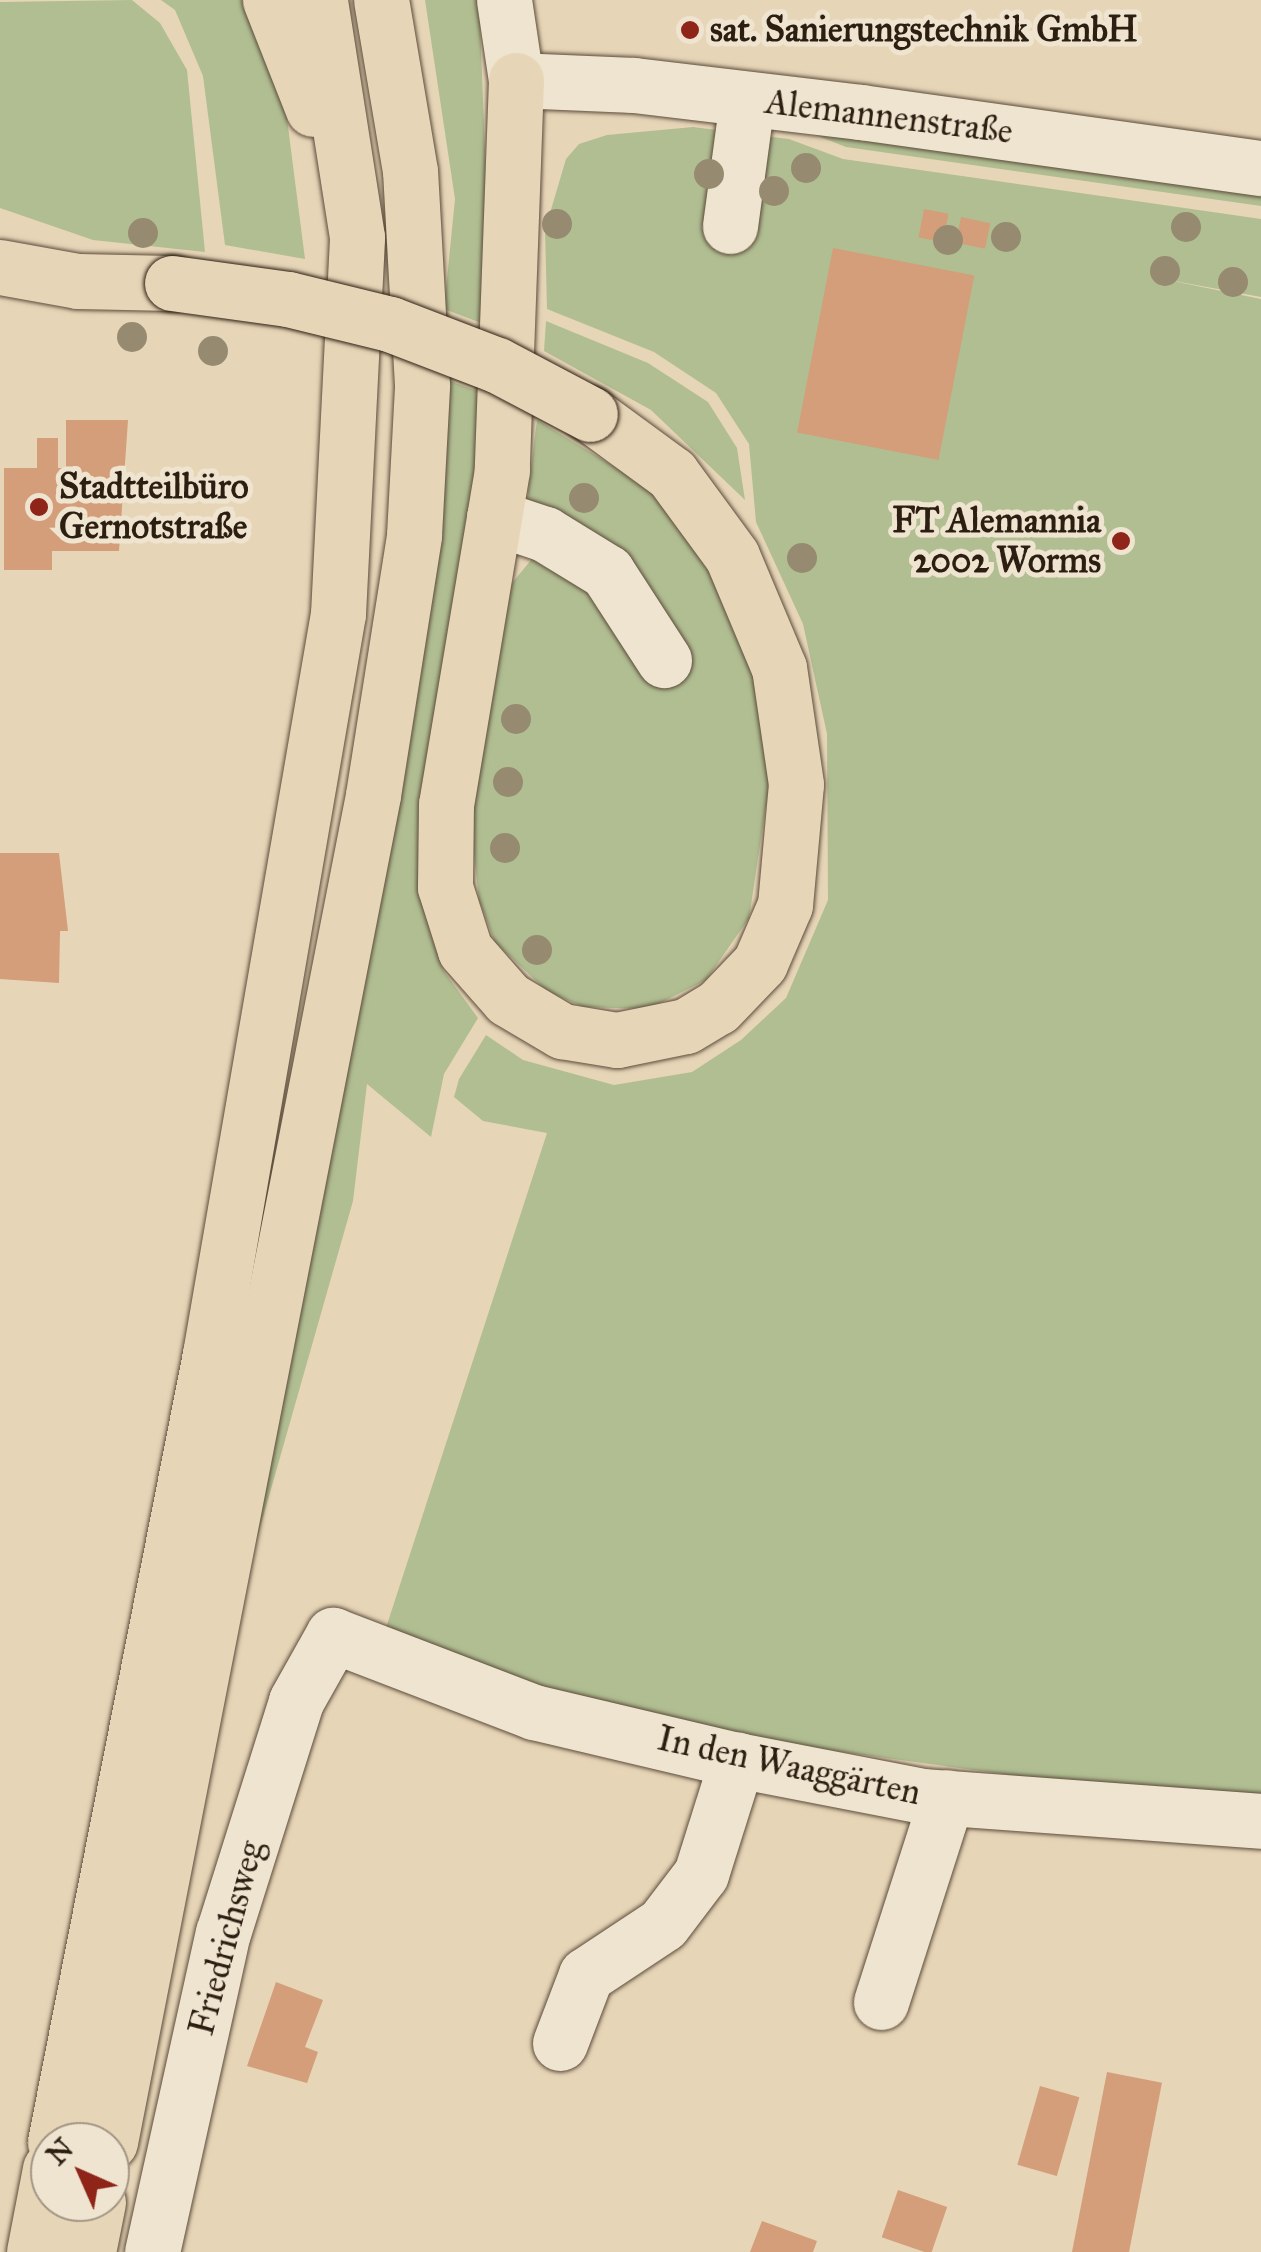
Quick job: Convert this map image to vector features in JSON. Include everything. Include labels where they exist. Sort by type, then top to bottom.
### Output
[{"type":"highway","points":[[270,0],[357,237]]},
{"type":"highway","points":[[59,2122],[305,832],[349,488],[357,237],[320,0]]},
{"type":"highway","points":[[114,2122],[373,795],[414,534],[422,384],[410,170],[381,0]]},
{"type":"highway","points":[[0,267],[78,282],[172,283],[288,299],[390,324],[497,365],[590,414],[644,448],[714,524],[768,633],[791,723],[796,824],[775,935],[740,988],[686,1026],[617,1040],[534,1018],[485,978],[453,918],[446,804],[494,517],[513,302],[516,80]]},
{"type":"highway","points":[[34,2252],[40,2222]]},
{"type":"highway","points":[[88,2252],[94,2222]]},
{"type":"street","points":[[504,0],[516,80]]},
{"type":"street","name":"Alemannenstraße","points":[[516,80],[747,100],[1261,168]]},
{"type":"street","points":[[730,226],[747,100]]},
{"type":"street","points":[[494,517],[545,534],[607,572],[664,660]]},
{"type":"street","name":"In den Waaggärten","points":[[332,1635],[534,1712],[737,1760],[947,1798],[1261,1821]]},
{"type":"street","name":"Friedrichsweg","points":[[152,2252],[222,1932],[296,1701],[332,1635]]},
{"type":"street","points":[[560,2043],[586,1975],[663,1924],[702,1874],[737,1760]]},
{"type":"street","points":[[882,2002],[947,1798]]},
{"type":"green space","points":[[132,0],[160,23],[187,70],[205,252],[93,240],[0,208],[0,2]]},
{"type":"green space","points":[[161,0],[247,0],[286,111],[305,259],[225,245],[203,76],[175,10]]},
{"type":"green space","points":[[425,0],[479,0],[492,327],[444,309],[455,199]]},
{"type":"green space","points":[[693,127],[789,139],[843,159],[1261,219],[1261,297],[1158,278],[1261,299],[1261,1800],[1149,1794],[769,1742],[515,1683],[383,1637],[547,1133],[483,1121],[454,1097],[459,1079],[486,1035],[523,1060],[614,1085],[692,1072],[741,1040],[786,998],[828,900],[827,734],[803,624],[756,522],[749,444],[716,393],[654,352],[547,309],[545,230],[566,159],[579,144],[607,135]]},
{"type":"green space","points":[[795,127],[1261,190],[1261,206],[846,147]]},
{"type":"green space","points":[[546,321],[648,363],[708,402],[737,448],[745,500],[651,410],[544,351]]},
{"type":"green space","points":[[442,378],[482,393],[483,436],[418,890],[443,970],[478,1018],[444,1074],[431,1137],[367,1084],[353,1201],[246,1577],[432,599]]},
{"type":"green space","points":[[537,420],[653,490],[696,544],[745,648],[774,753],[749,918],[706,980],[648,1009],[584,1007],[548,992],[495,942],[479,900],[470,816],[508,588],[536,554],[528,492]]},
{"type":"building","points":[[924,209],[949,214],[943,242],[918,237]]},
{"type":"building","points":[[961,217],[990,223],[985,249],[956,242]]},
{"type":"building","points":[[833,248],[974,275],[938,460],[797,433]]},
{"type":"building","points":[[66,420],[128,420],[119,551],[52,551],[52,570],[4,570],[4,468],[37,468],[37,438],[58,438],[58,468],[66,468]]},
{"type":"building","points":[[0,853],[59,853],[68,931],[60,931],[59,983],[0,979]]},
{"type":"building","points":[[276,1982],[323,2000],[305,2047],[318,2052],[307,2083],[247,2066]]},
{"type":"building","points":[[1107,2072],[1162,2083],[1129,2252],[1072,2252]]},
{"type":"building","points":[[1040,2086],[1079,2097],[1057,2176],[1017,2165]]},
{"type":"building","points":[[898,2190],[947,2207],[932,2252],[882,2237]]},
{"type":"building","points":[[762,2221],[817,2241],[813,2252],[750,2252]]},
{"type":"place","name":"sat. Sanierungstechnik GmbH","points":[[690,30]]},
{"type":"place","name":"Stadtteilbüro Gernotstraße","points":[[39,507]]},
{"type":"place","name":"FT Alemannia 2002 Worms","points":[[1121,541]]}]
